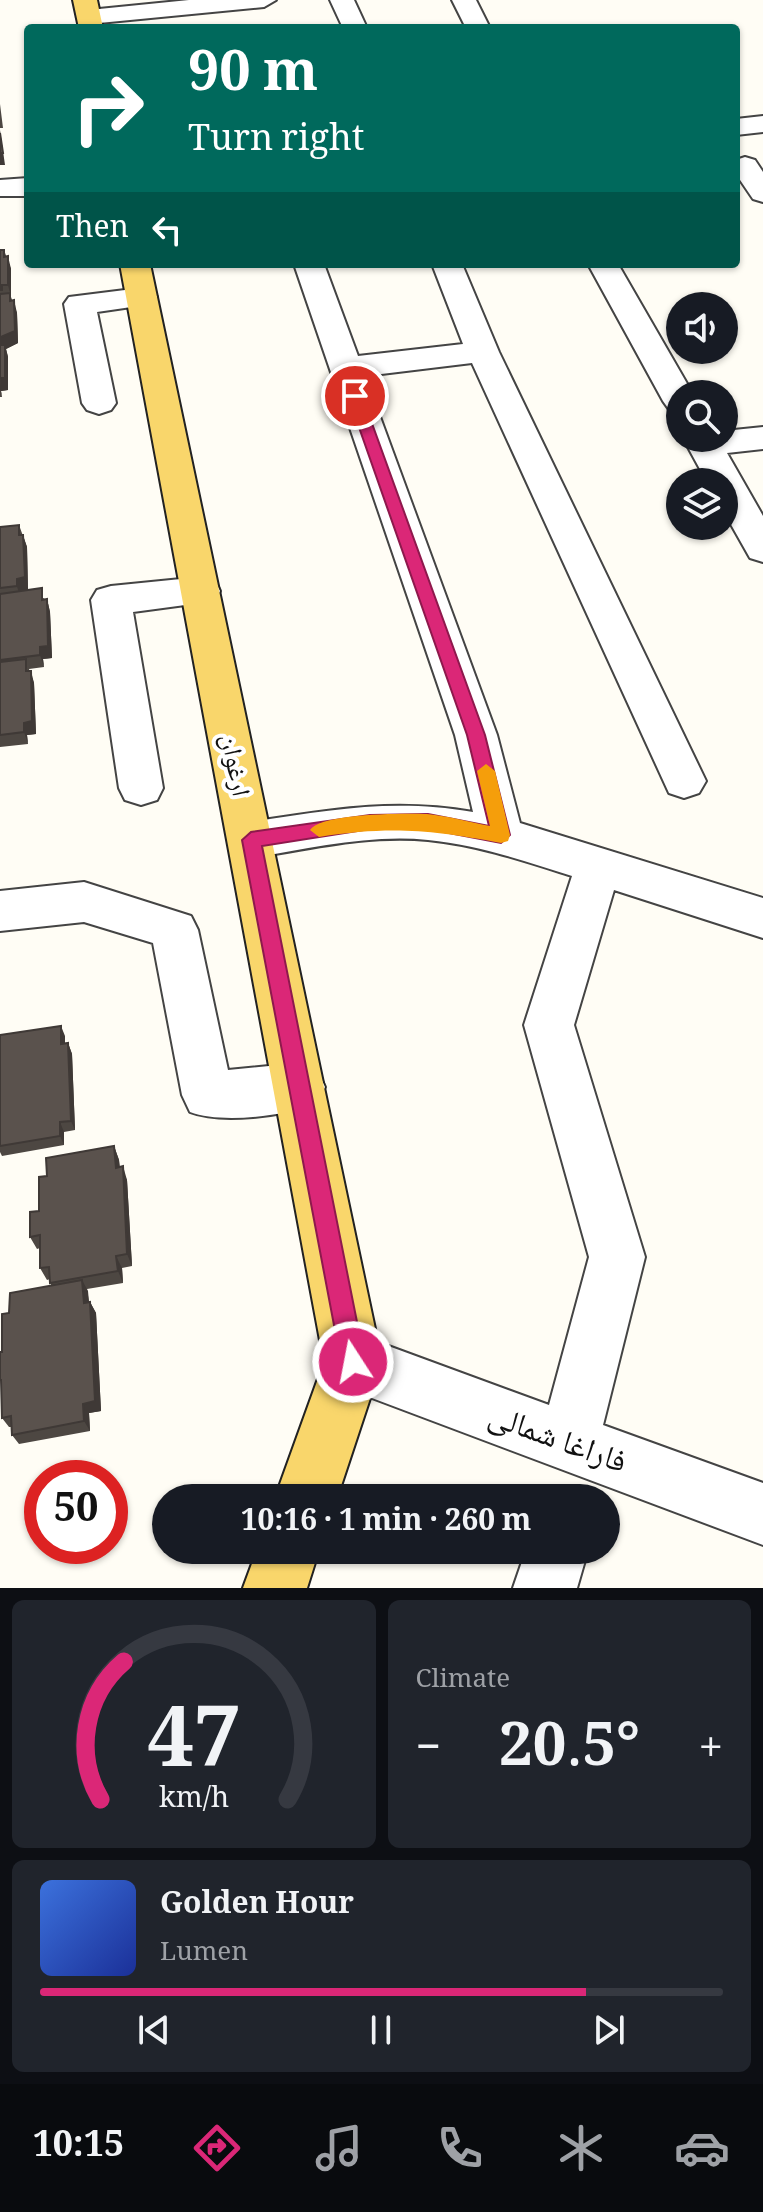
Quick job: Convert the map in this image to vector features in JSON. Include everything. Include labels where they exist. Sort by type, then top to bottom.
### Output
[{"type":"main road","name":"ارغوان","points":[[138,280],[353,1362]]},
{"type":"main road","points":[[311,1484],[353,1362]]},
{"type":"main road","points":[[275,1588],[283,1564]]},
{"type":"street","points":[[88,15],[264,0]]},
{"type":"street","points":[[342,0],[353,24]]},
{"type":"street","points":[[464,0],[476,24]]},
{"type":"street","points":[[230,1],[237,24]]},
{"type":"street","points":[[740,127],[763,124]]},
{"type":"street","points":[[745,166],[763,193]]},
{"type":"street","points":[[310,268],[476,735],[501,835]]},
{"type":"street","points":[[449,268],[483,352],[684,781]]},
{"type":"street","points":[[605,268],[668,380]]},
{"type":"street","points":[[99,403],[80,304],[138,280]]},
{"type":"street","points":[[344,368],[483,352]]},
{"type":"street","points":[[738,439],[763,438]]},
{"type":"street","points":[[708,452],[763,549]]},
{"type":"street","points":[[141,788],[111,600],[201,591]]},
{"type":"street","points":[[251,840],[370,822],[428,822],[501,835],[597,868],[763,918]]},
{"type":"street","points":[[569,1442],[617,1257],[549,1025],[597,868]]},
{"type":"street","points":[[0,911],[84,902],[174,930],[208,1095],[299,1087]]},
{"type":"street","name":"فاراغا شمالی","points":[[353,1362],[763,1514]]},
{"type":"street","points":[[545,1588],[553,1564]]},
{"type":"building","points":[[0,250],[4,250],[4,257],[8,256],[8,285],[2,285],[2,290],[0,290]]},
{"type":"building","points":[[10,293],[10,301],[14,300],[15,331],[1,337],[1,345],[5,345],[5,378],[0,378],[0,294]]},
{"type":"building","points":[[19,525],[19,535],[23,535],[25,577],[17,579],[17,586],[0,588],[0,527]]},
{"type":"building","points":[[42,588],[42,600],[47,599],[48,646],[40,647],[40,655],[0,660],[0,594]]},
{"type":"building","points":[[26,659],[26,671],[31,671],[32,721],[24,723],[24,732],[0,735],[0,662]]},
{"type":"building","points":[[61,1026],[61,1044],[68,1043],[71,1121],[60,1122],[60,1136],[0,1146],[0,1035]]},
{"type":"building","points":[[114,1146],[116,1168],[123,1166],[127,1254],[116,1256],[118,1271],[50,1283],[49,1267],[40,1268],[40,1235],[30,1237],[30,1212],[39,1211],[39,1177],[47,1176],[46,1158]]},
{"type":"building","points":[[82,1280],[84,1303],[90,1302],[95,1401],[83,1404],[84,1421],[12,1435],[11,1416],[2,1418],[0,1380],[2,1314],[9,1313],[10,1293]]},
{"type":"slow traffic","points":[[319,830],[370,822],[428,822],[501,835],[486,771]]},
{"type":"route","points":[[353,1362],[251,840],[370,822],[428,822],[501,835],[476,735],[355,396]]}]
